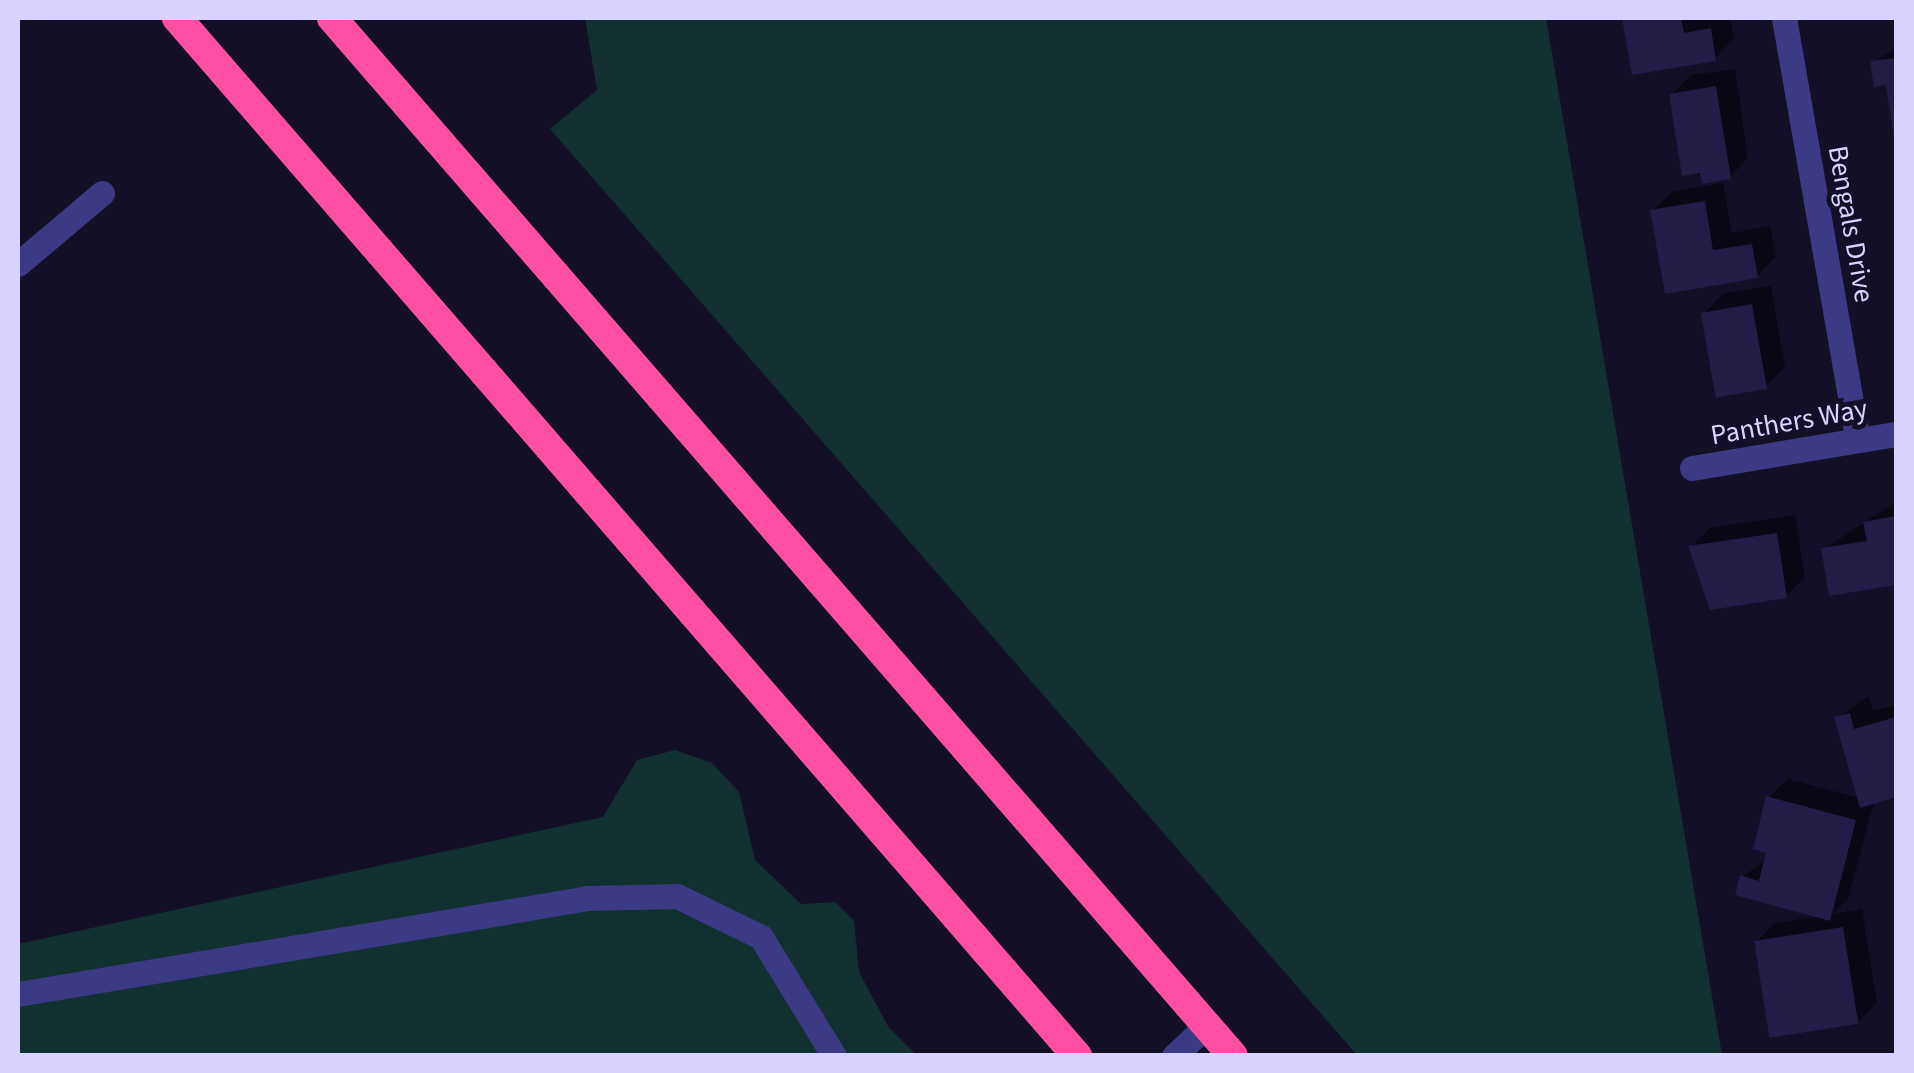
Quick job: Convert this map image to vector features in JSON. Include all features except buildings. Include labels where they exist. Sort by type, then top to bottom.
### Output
[{"type":"highway","points":[[177,18],[1077,1056]]},
{"type":"highway","points":[[332,18],[1233,1056]]},
{"type":"street","name":"Bengals Drive","points":[[1784,18],[1858,440]]},
{"type":"street","points":[[18,264],[102,194]]},
{"type":"street","name":"Panthers Way","points":[[1692,468],[1896,434]]},
{"type":"street","points":[[18,994],[588,898],[677,896],[761,937],[834,1056]]},
{"type":"street","points":[[1174,1056],[1207,1026]]},
{"type":"green space","points":[[585,18],[1546,18],[1722,1055],[1357,1055],[550,129],[597,90]]},
{"type":"green space","points":[[675,750],[712,763],[739,792],[755,860],[801,904],[835,902],[854,921],[859,972],[889,1028],[917,1055],[18,1055],[18,944],[603,817],[637,760]]}]
